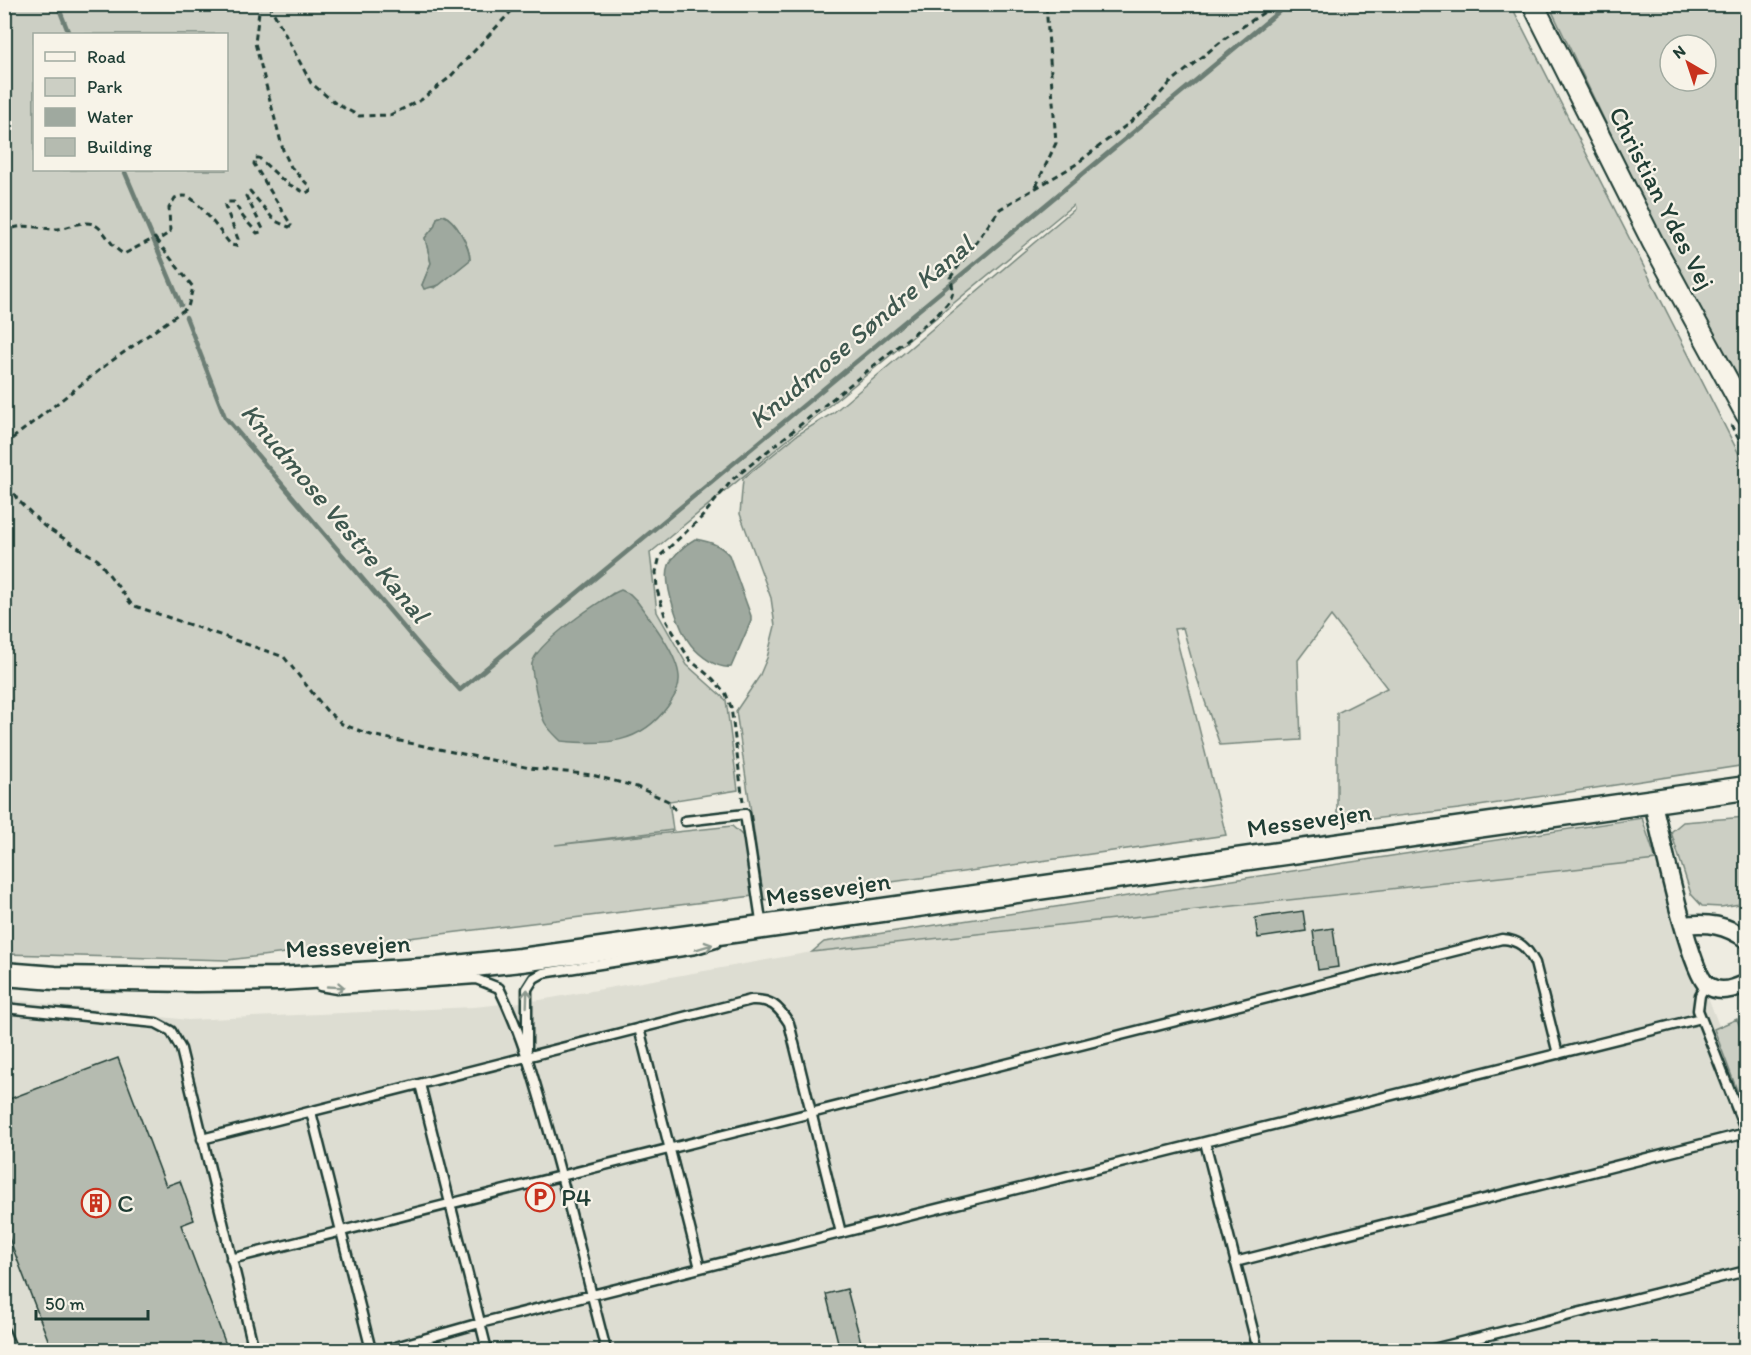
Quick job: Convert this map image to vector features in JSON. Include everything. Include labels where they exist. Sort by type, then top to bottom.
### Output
[{"type":"main road","name":"Messevejen","points":[[4,974],[55,978],[279,978],[447,968],[762,927],[1746,788]]},
{"type":"street","name":"Christian Ydes Vej","points":[[1533,4],[1653,243],[1746,414]]},
{"type":"street","points":[[1655,801],[1655,812],[1696,967],[1706,984],[1717,990],[1735,989],[1746,983]]},
{"type":"street","points":[[1684,925],[1713,923],[1734,930],[1746,939]]},
{"type":"lane","points":[[527,1056],[527,989],[534,978],[543,973],[696,949],[762,927],[745,814],[685,822]]},
{"type":"lane","points":[[231,1259],[1502,939],[1522,945],[1535,963],[1558,1054]]},
{"type":"lane","points":[[279,978],[337,989],[476,979],[498,988],[527,1056],[562,1176],[606,1350]]},
{"type":"lane","points":[[1235,1262],[1746,1133],[1710,1036],[1701,1018],[1698,1002],[1706,984]]},
{"type":"lane","points":[[202,1139],[751,1000],[764,1000],[774,1003],[789,1023],[841,1233]]},
{"type":"lane","points":[[4,1008],[156,1023],[171,1031],[181,1049],[254,1350]]},
{"type":"lane","points":[[385,1350],[480,1323],[1701,1018]]},
{"type":"lane","points":[[639,1028],[700,1269]]},
{"type":"lane","points":[[420,1084],[487,1350]]},
{"type":"lane","points":[[311,1112],[371,1350]]},
{"type":"lane","points":[[1205,1143],[1258,1350]]},
{"type":"lane","points":[[1429,1350],[1746,1271]]},
{"type":"lane","points":[[4,1331],[12,1350]]},
{"type":"path","points":[[157,241],[170,232],[169,208],[172,200],[183,196],[196,203],[231,245],[236,246],[238,239],[225,206],[230,201],[234,202],[257,233],[263,229],[246,196],[250,191],[275,221],[289,227],[291,225],[254,164],[255,158],[259,158],[286,183],[306,194],[310,191],[309,186],[291,167],[283,150],[255,43],[260,4]]},
{"type":"path","points":[[269,4],[311,83],[335,103],[359,116],[390,115],[421,100],[449,78],[518,4]]},
{"type":"path","points":[[1036,188],[1056,143],[1046,4]]},
{"type":"path","points":[[745,814],[740,790],[731,707],[726,694],[690,660],[667,622],[657,590],[656,572],[660,556],[701,518],[733,479],[938,314],[953,297],[954,287],[950,278],[1000,209],[1075,165],[1148,108],[1170,83],[1223,40],[1263,13],[1268,4]]},
{"type":"path","points":[[4,232],[21,225],[57,229],[88,223],[95,225],[117,251],[124,254],[155,238],[192,287],[188,307],[106,365],[4,445]]},
{"type":"path","points":[[4,474],[17,499],[44,526],[98,560],[132,605],[284,657],[326,710],[342,724],[371,735],[530,768],[592,775],[637,787],[668,801],[685,822]]},
{"type":"shaded area","points":[[1656,860],[1746,1097],[1746,1350],[5,1350],[5,999],[188,1020],[474,1007],[540,1000],[812,952]]},
{"type":"green space","points":[[5,5],[1511,5],[1746,468],[1746,765],[1459,809],[1337,823],[1337,713],[1387,688],[1331,616],[1298,660],[1301,740],[1220,745],[1183,628],[1174,629],[1226,835],[764,900],[736,711],[759,677],[767,658],[775,626],[771,598],[740,514],[743,479],[797,435],[833,413],[1074,209],[1073,205],[650,553],[657,612],[687,665],[726,700],[738,790],[669,801],[673,830],[555,845],[732,826],[743,836],[753,896],[228,960],[5,954]],"holes":[[[443,215],[453,222],[461,234],[468,248],[470,260],[435,288],[422,285],[431,263],[425,238],[434,227],[437,218]],[[613,593],[636,600],[672,656],[542,716],[532,664],[570,624]]]},
{"type":"green space","points":[[1549,5],[1746,5],[1746,394],[1679,275]]},
{"type":"green space","points":[[1746,817],[1746,903],[1721,907],[1702,906],[1691,894],[1671,832],[1683,822]]},
{"type":"green space","points":[[1642,818],[1656,860],[812,952],[824,942]]},
{"type":"green space","points":[[1737,1019],[1746,1044],[1746,1105],[1743,1106],[1714,1029]]},
{"type":"water","points":[[443,215],[453,222],[461,234],[468,248],[470,260],[439,285],[424,289],[422,285],[431,263],[425,238],[434,227],[437,218]]},
{"type":"water","points":[[695,539],[710,542],[729,555],[751,616],[751,621],[731,667],[715,664],[691,645],[673,606],[667,573],[669,565],[680,550]]},
{"type":"water","points":[[621,590],[636,600],[668,647],[679,676],[677,692],[657,719],[633,735],[606,742],[561,741],[548,728],[543,719],[532,664],[544,645],[556,634],[585,611]]},
{"type":"building","points":[[1303,911],[1306,931],[1258,938],[1255,918]]},
{"type":"building","points":[[1333,928],[1338,967],[1318,970],[1313,931]]},
{"type":"building","name":"C","points":[[118,1058],[166,1186],[180,1181],[194,1220],[181,1225],[228,1350],[52,1350],[4,1225],[4,1101]]},
{"type":"building","points":[[847,1289],[863,1350],[840,1350],[826,1294]]},
{"type":"building","points":[[50,1345],[52,1350],[35,1350]]},
{"type":"waterway","name":"Knudmose Vestre Kanal","points":[[62,4],[60,11],[69,33]]},
{"type":"waterway","name":"Knudmose Søndre Kanal","points":[[186,317],[225,417],[424,651],[460,690],[1288,4]]},
{"type":"waterway","name":"Knudmose Vestre Kanal","points":[[124,171],[181,305]]},
{"type":"place","name":"P4","points":[[540,1197]]},
{"type":"place","name":"C","points":[[96,1203]]}]
